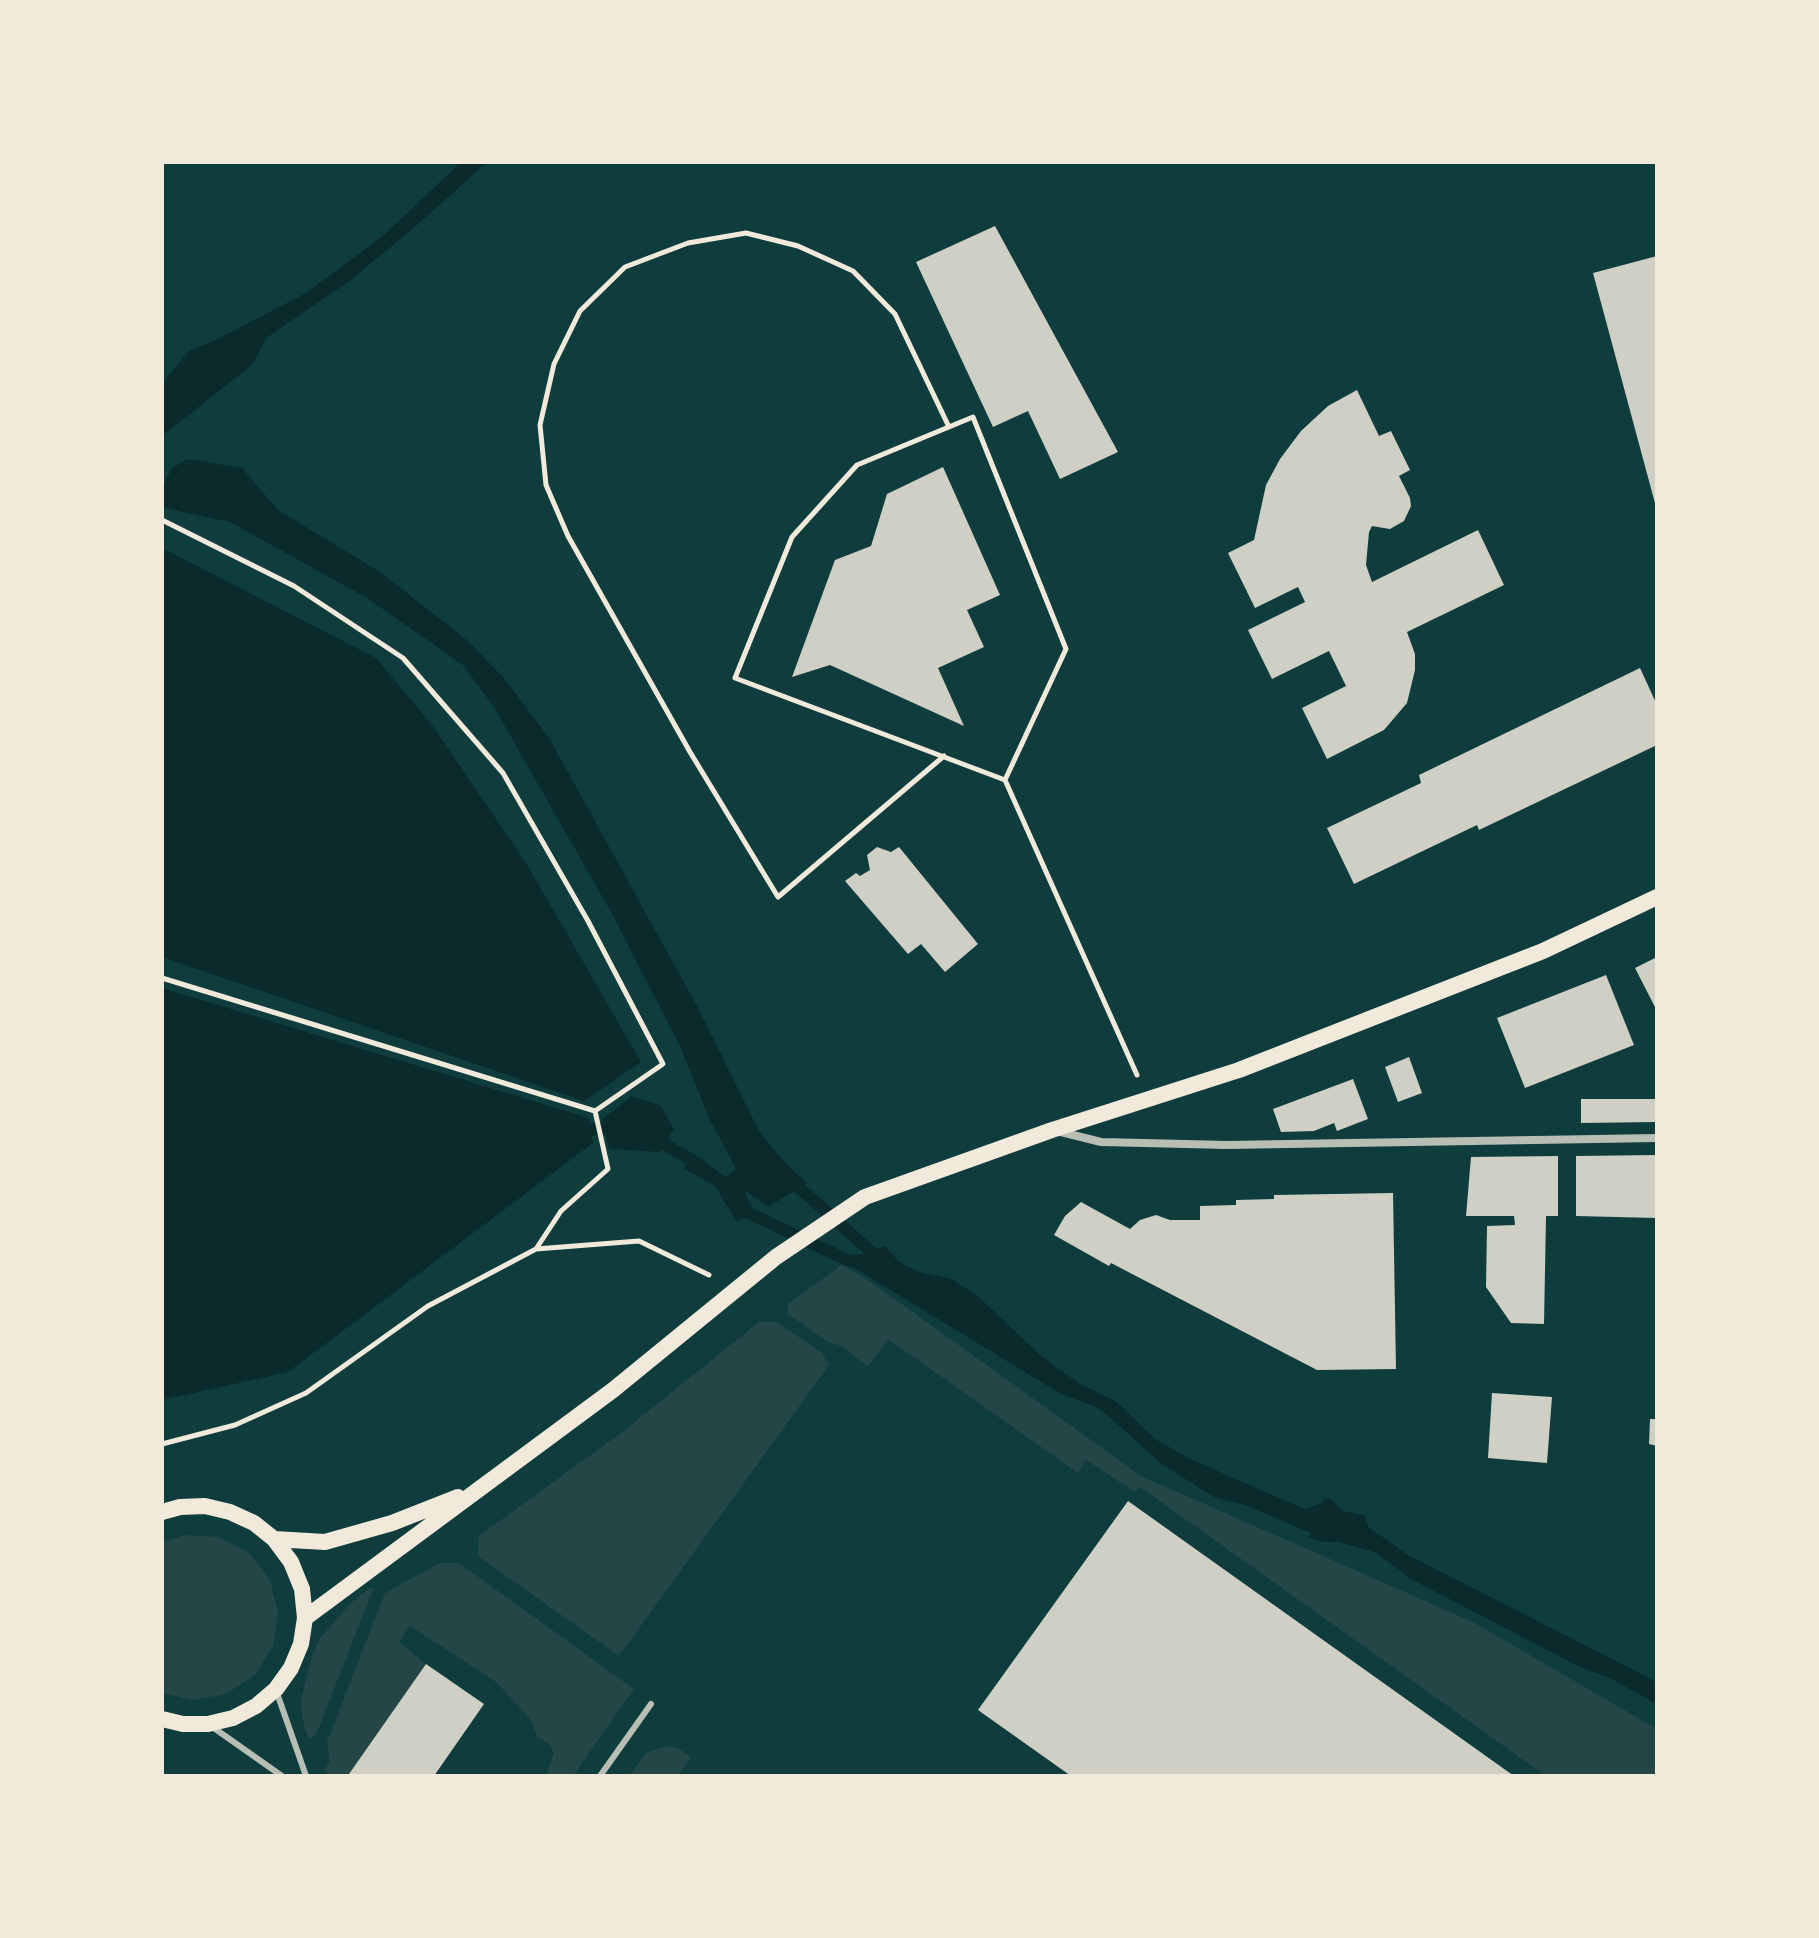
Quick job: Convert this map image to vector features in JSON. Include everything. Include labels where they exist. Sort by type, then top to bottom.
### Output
[{"type":"main road","points":[[305,1618],[613,1390],[776,1257],[865,1197],[1052,1130],[1148,1101],[1380,1016],[1543,951],[1657,897]]},
{"type":"main road","points":[[274,1539],[325,1542],[392,1523],[481,1487]]},
{"type":"main road","points":[[162,1512],[180,1507],[205,1506],[230,1512],[254,1523],[274,1539],[291,1562],[302,1589],[305,1618],[301,1644],[291,1668],[276,1689],[256,1706],[233,1718],[208,1724],[183,1724],[162,1719]]},
{"type":"street","points":[[1052,1130],[1101,1142],[1227,1145],[1657,1138]]},
{"type":"lane","points":[[276,1689],[306,1776]]},
{"type":"lane","points":[[600,1776],[651,1704]]},
{"type":"lane","points":[[208,1724],[282,1776]]},
{"type":"path","points":[[944,756],[778,897],[690,752],[568,536],[546,485],[540,425],[554,364],[580,311],[625,267],[688,243],[746,233],[798,246],[853,271],[895,314],[949,427]]},
{"type":"path","points":[[1005,780],[1066,649],[973,417],[857,465],[792,537],[735,678],[1005,780],[1148,1101]]},
{"type":"path","points":[[162,520],[294,586],[403,658],[503,773],[588,921],[663,1064],[595,1111]]},
{"type":"path","points":[[162,978],[595,1111]]},
{"type":"path","points":[[536,1249],[561,1211],[608,1169],[595,1111]]},
{"type":"path","points":[[162,1444],[235,1425],[306,1393],[428,1306],[536,1249],[639,1241],[739,1289]]},
{"type":"shaded area","points":[[461,162],[487,162],[348,282],[266,338],[253,364],[162,436],[162,383],[190,350],[216,340],[306,293],[384,235]]},
{"type":"shaded area","points":[[187,459],[242,468],[278,510],[380,572],[468,641],[504,678],[549,738],[697,1006],[759,1131],[784,1162],[807,1183],[768,1207],[745,1191],[753,1213],[737,1222],[714,1185],[684,1169],[690,1152],[726,1177],[736,1169],[709,1118],[680,1046],[611,912],[494,707],[463,665],[367,598],[230,522],[164,508],[164,485],[171,469]]},
{"type":"shaded area","points":[[162,548],[376,658],[432,725],[526,863],[641,1062],[584,1101],[162,957]]},
{"type":"shaded area","points":[[162,988],[589,1118],[593,1143],[288,1372],[162,1400]]},
{"type":"shaded area","points":[[632,1096],[660,1105],[674,1129],[659,1152],[609,1149],[603,1119]]},
{"type":"shaded area","points":[[885,1246],[899,1262],[919,1272],[952,1279],[980,1298],[1040,1355],[1080,1384],[1117,1402],[1155,1439],[1192,1460],[1305,1509],[1322,1503],[1325,1498],[1331,1499],[1343,1511],[1365,1515],[1368,1527],[1410,1556],[1657,1682],[1657,1704],[1411,1579],[1377,1553],[1339,1542],[1323,1542],[1309,1537],[1311,1533],[1245,1505],[1216,1498],[1163,1465],[1099,1408],[1061,1394],[843,1261]]},
{"type":"shaded area","points":[[842,1265],[871,1282],[1141,1476],[1473,1622],[1657,1729],[1657,1776],[1546,1776],[1140,1487],[1135,1492],[1086,1460],[1078,1473],[888,1339],[868,1367],[842,1346],[828,1342],[788,1314],[788,1304]]},
{"type":"shaded area","points":[[759,1322],[777,1322],[822,1353],[829,1365],[619,1656],[478,1556],[479,1536],[621,1433]]},
{"type":"shaded area","points":[[185,1535],[219,1537],[249,1553],[270,1580],[278,1613],[273,1646],[255,1675],[226,1694],[193,1700],[162,1693],[162,1542]]},
{"type":"shaded area","points":[[440,1563],[459,1563],[634,1689],[573,1776],[547,1774],[554,1753],[549,1744],[537,1737],[531,1720],[496,1682],[410,1626],[399,1642],[426,1664],[349,1774],[351,1776],[329,1776],[324,1769],[330,1763],[327,1742],[385,1593]]},
{"type":"shaded area","points":[[374,1587],[316,1735],[308,1739],[301,1700],[312,1656],[320,1638],[351,1603]]},
{"type":"shaded area","points":[[667,1746],[678,1748],[691,1757],[678,1776],[629,1776],[646,1753]]},
{"type":"building","points":[[995,226],[1118,452],[1060,479],[1028,411],[993,427],[916,262]]},
{"type":"building","points":[[1657,256],[1657,506],[1656,507],[1593,273]]},
{"type":"building","points":[[1357,390],[1379,436],[1391,431],[1410,470],[1399,476],[1411,506],[1404,521],[1390,529],[1372,526],[1369,532],[1366,565],[1372,582],[1478,530],[1504,585],[1407,632],[1415,654],[1415,670],[1407,703],[1384,730],[1327,759],[1302,708],[1346,686],[1329,651],[1272,679],[1248,630],[1305,602],[1298,587],[1255,608],[1228,553],[1254,540],[1266,485],[1301,431],[1328,406]]},
{"type":"building","points":[[943,467],[1000,595],[967,610],[984,647],[938,668],[964,726],[830,665],[792,677],[835,560],[871,546],[887,494]]},
{"type":"building","points":[[1640,668],[1657,705],[1657,745],[1479,830],[1477,825],[1354,884],[1327,828],[1421,783],[1419,775]]},
{"type":"building","points":[[877,847],[891,852],[899,847],[978,944],[945,972],[921,944],[908,954],[845,881],[856,873],[860,876],[870,870],[867,855]]},
{"type":"building","points":[[1657,957],[1657,1011],[1635,968]]},
{"type":"building","points":[[1606,975],[1634,1045],[1525,1088],[1497,1018]]},
{"type":"building","points":[[1409,1057],[1422,1093],[1398,1102],[1385,1067]]},
{"type":"building","points":[[1353,1079],[1368,1119],[1337,1131],[1334,1123],[1314,1131],[1281,1132],[1273,1109]]},
{"type":"building","points":[[1581,1099],[1656,1099],[1657,1122],[1581,1123]]},
{"type":"building","points":[[1657,1155],[1657,1218],[1576,1216],[1576,1156]]},
{"type":"building","points":[[1558,1156],[1558,1216],[1546,1216],[1544,1324],[1511,1323],[1486,1287],[1487,1226],[1515,1225],[1514,1216],[1466,1216],[1471,1157]]},
{"type":"building","points":[[1393,1193],[1396,1369],[1317,1370],[1111,1263],[1109,1266],[1054,1235],[1065,1216],[1081,1202],[1130,1229],[1140,1220],[1156,1215],[1170,1220],[1200,1220],[1200,1206],[1236,1205],[1236,1200],[1274,1199],[1274,1195]]},
{"type":"building","points":[[1492,1393],[1552,1397],[1547,1463],[1488,1458]]},
{"type":"building","points":[[1650,1419],[1657,1419],[1657,1446],[1649,1444]]},
{"type":"building","points":[[1128,1501],[1514,1776],[1071,1776],[978,1710]]},
{"type":"building","points":[[426,1664],[484,1704],[434,1776],[351,1776],[349,1774]]},
{"type":"waterway","points":[[591,1130],[619,1125]]},
{"type":"waterway","points":[[650,1136],[700,1165]]},
{"type":"waterway","points":[[788,1178],[882,1261]]},
{"type":"waterway","points":[[742,1205],[749,1213],[847,1260],[861,1261]]}]
